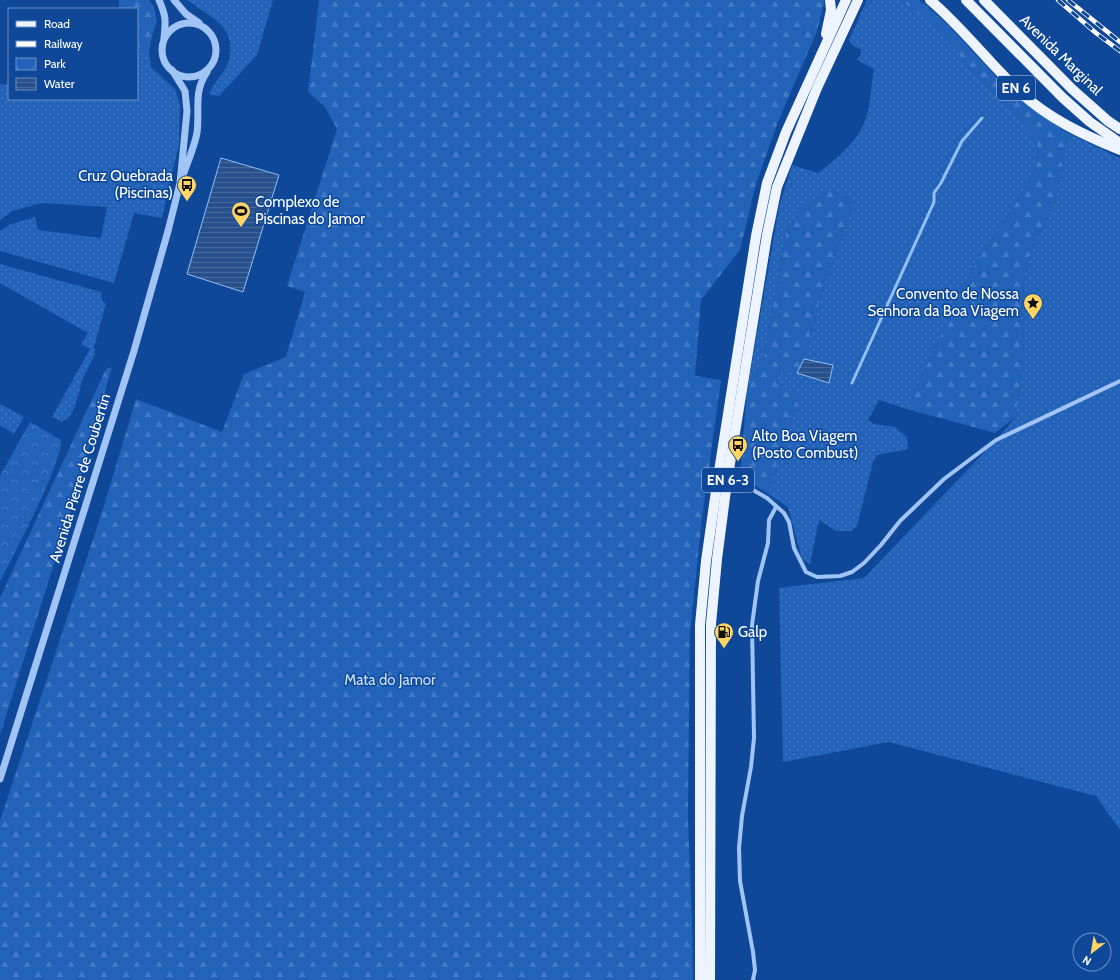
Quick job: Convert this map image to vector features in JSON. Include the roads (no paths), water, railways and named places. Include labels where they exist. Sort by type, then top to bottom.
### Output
[{"type":"main road","points":[[823,49],[831,10],[830,0]]},
{"type":"main road","name":"EN 6-3","points":[[700,980],[700,625],[706,561],[717,484],[756,236],[767,183],[786,132],[846,0]]},
{"type":"main road","name":"EN 6-3","points":[[710,980],[711,624],[717,559],[727,482],[767,235],[777,187],[816,88],[858,0]]},
{"type":"main road","name":"EN 6","points":[[930,0],[949,17],[980,51],[1025,96],[1063,124],[1120,150]]},
{"type":"main road","points":[[966,0],[1063,98],[1090,122],[1120,143]]},
{"type":"main road","name":"Avenida Marginal","points":[[984,0],[1072,89],[1108,121],[1120,129]]},
{"type":"street","points":[[159,0],[165,14],[166,23],[162,48],[164,59],[172,70],[178,74],[191,77],[204,73],[213,62],[217,50],[213,37],[204,27],[186,14],[174,0]]},
{"type":"street","points":[[163,42],[169,32],[178,25],[191,23],[204,27]]},
{"type":"street","name":"Avenida Pierre de Coubertin","points":[[180,182],[194,147],[197,133],[198,89],[209,68]]},
{"type":"street","name":"Avenida Pierre de Coubertin","points":[[0,779],[134,351],[168,231],[180,182],[186,127],[187,100],[182,84],[172,70]]},
{"type":"street","points":[[727,482],[746,486],[766,498],[784,513],[788,522],[794,548],[806,572],[817,577],[840,576],[852,572],[864,563],[900,521],[944,479],[996,440],[1120,381]]},
{"type":"street","points":[[753,980],[755,970],[753,952],[740,881],[740,848],[742,816],[751,767],[754,738],[752,625],[758,581],[768,543],[769,520],[776,507]]},
{"type":"water","points":[[221,158],[279,175],[243,292],[187,274]]},
{"type":"water","points":[[804,359],[833,365],[829,383],[797,373]]},
{"type":"waterway","points":[[852,383],[934,202],[934,193],[941,183],[962,141],[982,118]]},
{"type":"railway","points":[[1058,0],[1096,33],[1120,51]]},
{"type":"railway","points":[[1068,0],[1120,42]]},
{"type":"place","name":"Cruz Quebrada (Piscinas)","points":[[187,202]]},
{"type":"place","name":"Complexo de Piscinas do Jamor","points":[[241,228]]},
{"type":"place","name":"Convento de Nossa Senhora da Boa Viagem","points":[[1033,320]]},
{"type":"place","name":"Alto Boa Viagem (Posto Combust)","points":[[738,462]]},
{"type":"place","name":"Galp","points":[[724,649]]},
{"type":"park label","name":"Mata do Jamor","points":[[390,680]]}]
